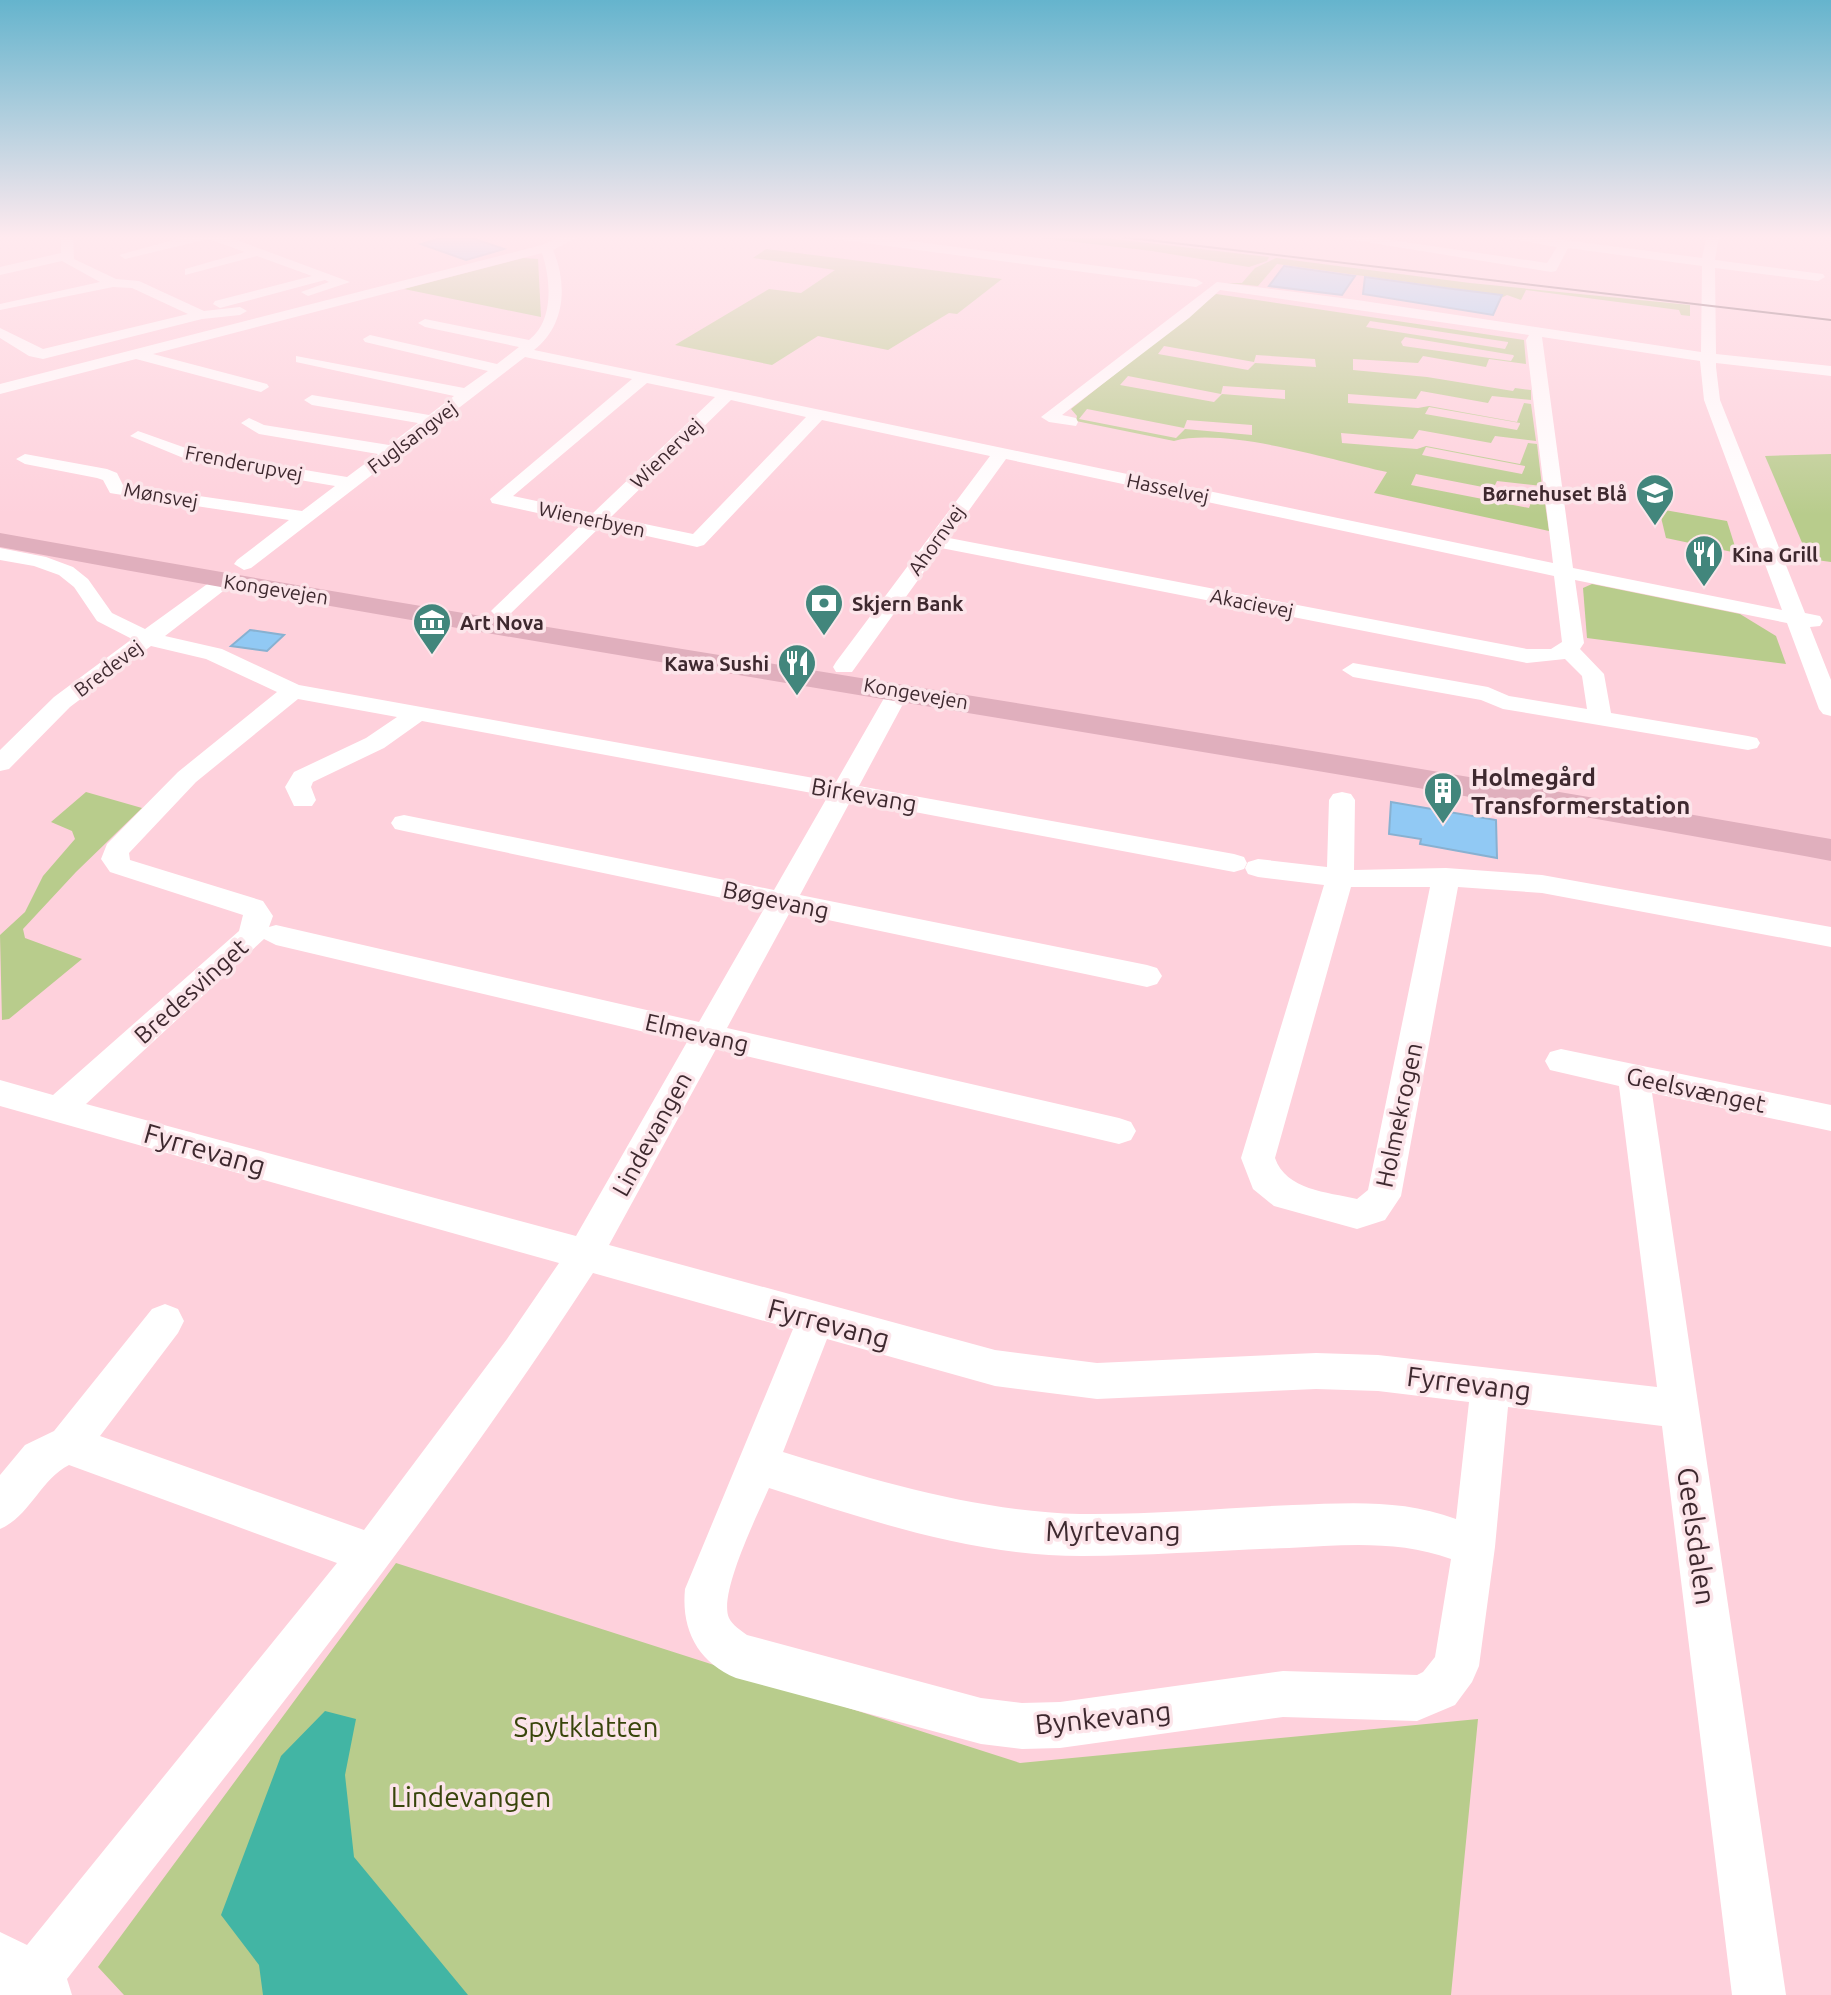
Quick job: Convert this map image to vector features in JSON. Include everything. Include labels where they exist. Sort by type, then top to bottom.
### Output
[{"type":"main road","name":"Kongevejen","points":[[0,525],[234,572],[899,691],[1831,850]]},
{"type":"main road","name":"Kongevejen","points":[[0,540],[502,611],[1831,826]]},
{"type":"main road","points":[[1648,817],[1831,838]]},
{"type":"street","points":[[70,340],[123,328]]},
{"type":"street","points":[[4,338],[34,353],[57,353],[141,328]]},
{"type":"street","points":[[0,389],[235,328]]},
{"type":"street","name":"Hasselvej","points":[[446,328],[727,395],[1803,620]]},
{"type":"street","name":"Fuglsangvej","points":[[234,572],[469,394],[550,328]]},
{"type":"street","points":[[1070,422],[1049,417],[1167,328]]},
{"type":"street","points":[[1498,328],[1687,359],[1831,371]]},
{"type":"street","points":[[1714,328],[1714,359],[1708,379],[1717,416],[1803,620],[1831,709]]},
{"type":"street","points":[[1537,334],[1533,340],[1573,643],[1568,650],[1593,674],[1600,719]]},
{"type":"street","points":[[370,339],[501,369]]},
{"type":"street","points":[[135,354],[261,387]]},
{"type":"street","points":[[301,359],[469,394]]},
{"type":"street","name":"Wienerbyen","points":[[644,377],[499,499],[697,541],[818,414]]},
{"type":"street","name":"Wienervej","points":[[502,611],[727,395]]},
{"type":"street","points":[[312,400],[433,421]]},
{"type":"street","points":[[249,423],[259,429],[394,451]]},
{"type":"street","name":"Frenderupvej","points":[[138,436],[193,457],[352,483]]},
{"type":"street","name":"Ahornvej","points":[[844,667],[1001,453]]},
{"type":"street","name":"Mønsvej","points":[[25,459],[101,473],[111,477],[116,489],[305,517]]},
{"type":"street","name":"Akacievej","points":[[936,541],[1527,656],[1544,657],[1568,650]]},
{"type":"street","points":[[0,554],[39,561],[66,571],[81,583],[104,617],[147,638],[214,654],[293,691],[418,713]]},
{"type":"street","name":"Bredevej","points":[[0,764],[62,702],[234,572]]},
{"type":"street","points":[[1803,620],[1831,668]]},
{"type":"street","points":[[1353,670],[1488,694],[1503,702],[1748,743]]},
{"type":"street","name":"Bredesvinget","points":[[60,1108],[252,936],[259,916],[253,908],[120,866],[114,859],[116,850],[187,777],[293,691]]},
{"type":"street","name":"Lindevangen","points":[[25,1982],[370,1554],[530,1341],[585,1255],[899,691]]},
{"type":"street","points":[[303,800],[298,787],[303,777],[383,739],[418,713]]},
{"type":"street","name":"Birkevang","points":[[418,713],[1246,865],[1340,878]]},
{"type":"street","name":"Holmekrogen","points":[[1342,800],[1340,878],[1258,1158],[1265,1179],[1286,1196],[1357,1214],[1373,1209],[1384,1196],[1446,877]]},
{"type":"street","name":"Bøgevang","points":[[404,823],[1147,976]]},
{"type":"street","points":[[1340,878],[1389,880],[1446,877],[1542,884],[1831,937]]},
{"type":"street","name":"Elmevang","points":[[276,935],[1119,1131]]},
{"type":"street","name":"Geelsvænget","points":[[1561,1061],[1831,1118]]},
{"type":"street","name":"Geelsdalen","points":[[1634,1077],[1759,1995]]},
{"type":"street","name":"Fyrrevang","points":[[0,1093],[995,1368],[1097,1381],[1316,1371],[1378,1373],[1680,1409]]},
{"type":"street","name":"Bynkevang","points":[[816,1320],[707,1589],[704,1618],[718,1642],[736,1655],[981,1721],[1022,1726],[1060,1725],[1283,1694],[1417,1698],[1439,1689],[1456,1666],[1474,1547],[1490,1386]]},
{"type":"street","points":[[0,1508],[39,1459],[68,1445],[165,1321]]},
{"type":"street","points":[[68,1445],[370,1554]]},
{"type":"street","name":"Myrtevang","points":[[758,1464],[903,1510],[983,1526],[1080,1535],[1376,1523],[1426,1529],[1474,1547]]},
{"type":"green space","points":[[703,328],[924,328],[888,350],[818,336],[772,365],[675,345]]},
{"type":"green space","points":[[1173,328],[1373,328],[1505,349],[1508,342],[1417,328],[1444,328],[1524,340],[1526,364],[1489,359],[1486,367],[1423,356],[1418,363],[1353,359],[1353,370],[1427,377],[1513,391],[1515,388],[1531,390],[1531,400],[1492,396],[1488,403],[1421,391],[1416,399],[1348,394],[1348,403],[1418,408],[1429,406],[1517,422],[1524,403],[1531,404],[1536,441],[1495,436],[1491,443],[1419,430],[1413,439],[1341,433],[1342,443],[1417,449],[1426,446],[1520,464],[1528,443],[1537,444],[1542,486],[1497,481],[1493,489],[1416,474],[1411,485],[1529,508],[1536,489],[1543,490],[1549,531],[1374,493],[1387,472],[1250,441],[1196,438],[1174,441],[1076,421],[1077,416],[1071,409]],"holes":[[[1405,337],[1514,356],[1511,361],[1403,346],[1401,342]],[[1164,346],[1254,362],[1256,355],[1315,359],[1316,367],[1255,363],[1248,370],[1158,354]],[[1128,376],[1221,394],[1223,386],[1285,390],[1285,399],[1222,394],[1214,402],[1120,385]],[[1429,407],[1520,423],[1517,430],[1425,414]],[[1087,409],[1184,428],[1187,420],[1252,425],[1252,435],[1185,429],[1176,438],[1079,419]],[[1426,447],[1525,466],[1522,474],[1422,455]]]},
{"type":"green space","points":[[1831,454],[1831,562],[1809,559],[1765,456]]},
{"type":"green space","points":[[1659,509],[1727,521],[1737,553],[1666,538]]},
{"type":"green space","points":[[1592,584],[1740,614],[1776,636],[1786,664],[1587,638],[1583,588]]},
{"type":"green space","points":[[86,792],[142,808],[23,929],[25,938],[82,959],[9,1019],[2,1020],[0,935],[25,912],[43,876],[75,839],[72,831],[51,822]]},
{"type":"green space","name":"Lindevangen","points":[[396,1563],[1020,1763],[1478,1719],[1451,1995],[124,1995],[98,1967]]},
{"type":"shaded area","points":[[325,1711],[356,1719],[345,1775],[354,1857],[468,1995],[263,1995],[259,1965],[221,1915],[281,1756]]},
{"type":"building","points":[[250,630],[284,635],[267,651],[231,646]]},
{"type":"building","name":"Holmegård Transformerstation","points":[[1391,802],[1496,820],[1497,858],[1420,844],[1421,839],[1389,834]]},
{"type":"place","name":"Børnehuset Blå","points":[[1655,527]]},
{"type":"place","name":"Kina Grill","points":[[1704,588]]},
{"type":"place","name":"Skjern Bank","points":[[824,637]]},
{"type":"place","name":"Art Nova","points":[[432,656]]},
{"type":"place","name":"Kawa Sushi","points":[[797,697]]},
{"type":"place","name":"Holmegård Transformerstation","points":[[1443,825]]},
{"type":"park label","name":"Spytklatten","points":[[586,1726]]}]
